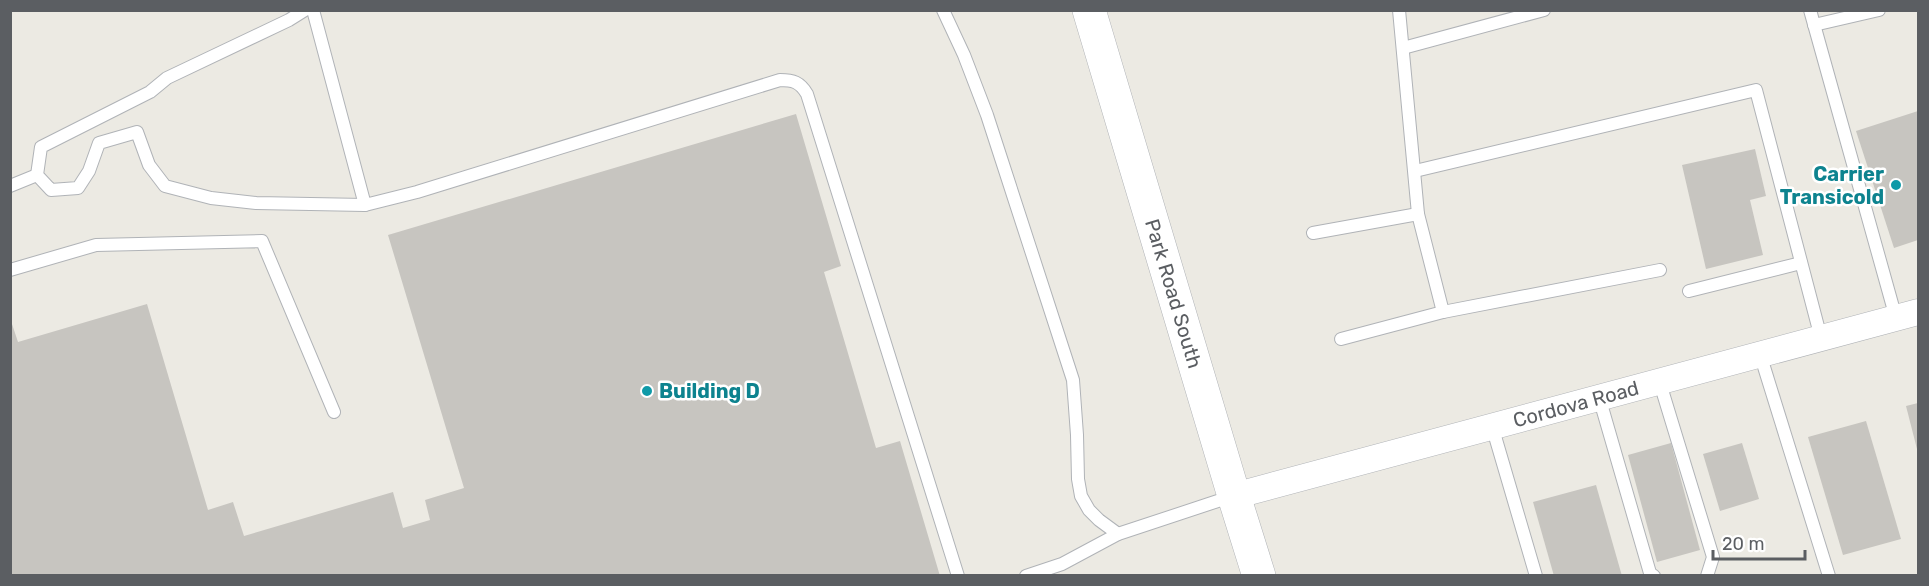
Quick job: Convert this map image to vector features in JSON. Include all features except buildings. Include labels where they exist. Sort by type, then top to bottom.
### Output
[{"type":"main road","name":"Park Road South","points":[[1089,10],[1259,576]]},
{"type":"street","name":"Cordova Road","points":[[1234,496],[1907,315]]},
{"type":"lane","points":[[37,176],[40,147],[150,92],[167,78],[306,10]]},
{"type":"lane","points":[[313,10],[365,205]]},
{"type":"lane","points":[[943,10],[964,55],[987,116],[1073,380],[1078,479],[1081,496],[1089,510],[1118,534]]},
{"type":"lane","points":[[1399,10],[1418,214],[1443,312]]},
{"type":"lane","points":[[1403,48],[1544,10]]},
{"type":"lane","points":[[1810,10],[1907,315]]},
{"type":"lane","points":[[1814,25],[1880,10]]},
{"type":"lane","points":[[37,176],[51,190],[78,188],[89,171],[99,143],[137,132],[149,165],[165,186],[211,198],[256,203],[365,205],[417,192],[780,80],[798,82],[807,94],[957,576]]},
{"type":"lane","points":[[1415,171],[1756,90],[1821,338]]},
{"type":"lane","points":[[10,186],[37,176]]},
{"type":"lane","points":[[1313,233],[1418,214]]},
{"type":"lane","points":[[10,270],[96,245],[262,241],[334,412]]},
{"type":"lane","points":[[1689,291],[1801,263]]},
{"type":"lane","points":[[1341,339],[1443,312],[1660,270]]},
{"type":"lane","points":[[1760,354],[1829,576]]},
{"type":"lane","points":[[1659,380],[1713,557],[1707,576]]},
{"type":"lane","points":[[1599,397],[1650,573],[1654,576]]},
{"type":"lane","points":[[1492,426],[1536,576]]},
{"type":"lane","points":[[1026,576],[1062,564],[1118,534],[1234,496]]},
{"type":"place","name":"Carrier Transicold","points":[[1896,185]]},
{"type":"place","name":"Building D","points":[[647,391]]}]
